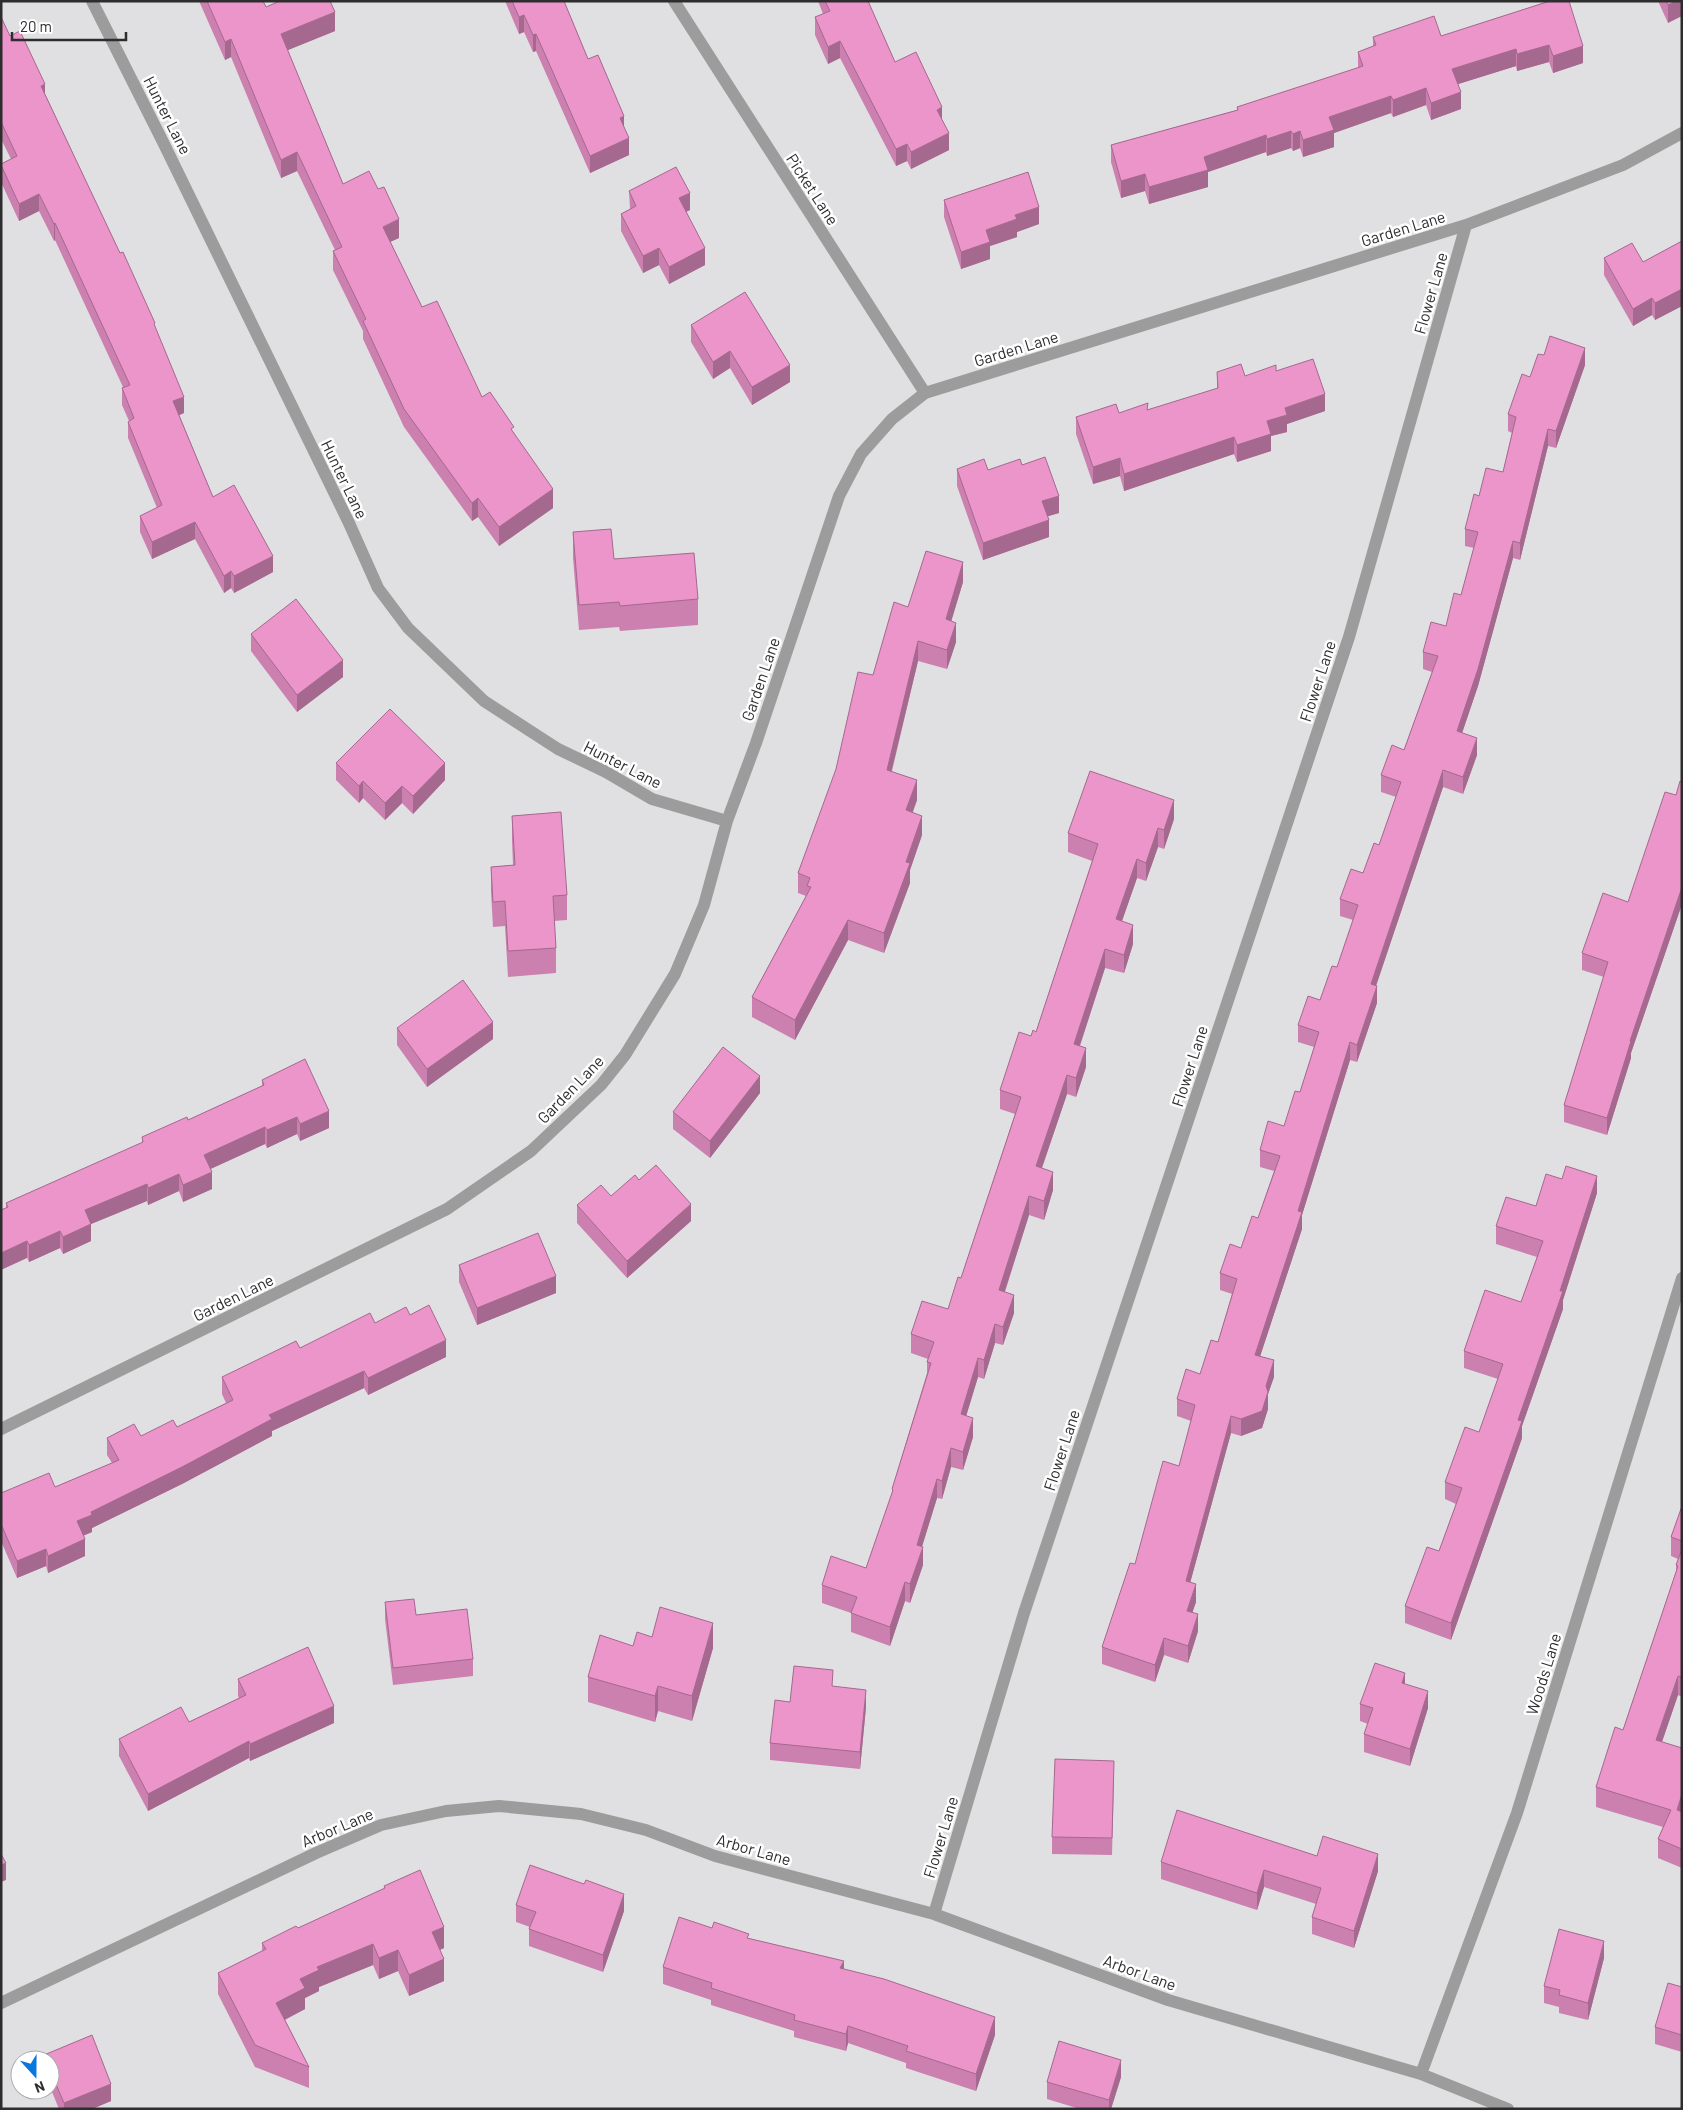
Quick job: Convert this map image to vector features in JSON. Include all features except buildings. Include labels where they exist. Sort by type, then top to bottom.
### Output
[{"type":"street","name":"Hunter Lane","points":[[92,1],[173,161],[349,523],[378,588],[408,628],[484,701],[558,749],[606,772],[652,799],[727,821]]},
{"type":"street","name":"Picket Lane","points":[[674,1],[925,394]]},
{"type":"street","name":"Garden Lane","points":[[1,1429],[447,1209],[531,1151],[601,1085],[625,1055],[675,974],[704,906],[727,821],[756,743],[839,496],[861,454],[892,419],[925,394],[1466,225],[1623,165],[1682,133]]},
{"type":"street","name":"Flower Lane","points":[[934,1914],[1024,1613],[1349,637],[1466,225]]},
{"type":"street","name":"Woods Lane","points":[[1421,2074],[1517,1813],[1682,1278]]},
{"type":"street","name":"Arbor Lane","points":[[1,2003],[316,1853],[381,1825],[446,1811],[499,1806],[581,1814],[646,1830],[715,1856],[934,1914],[1168,2000],[1421,2074],[1508,2109]]}]
